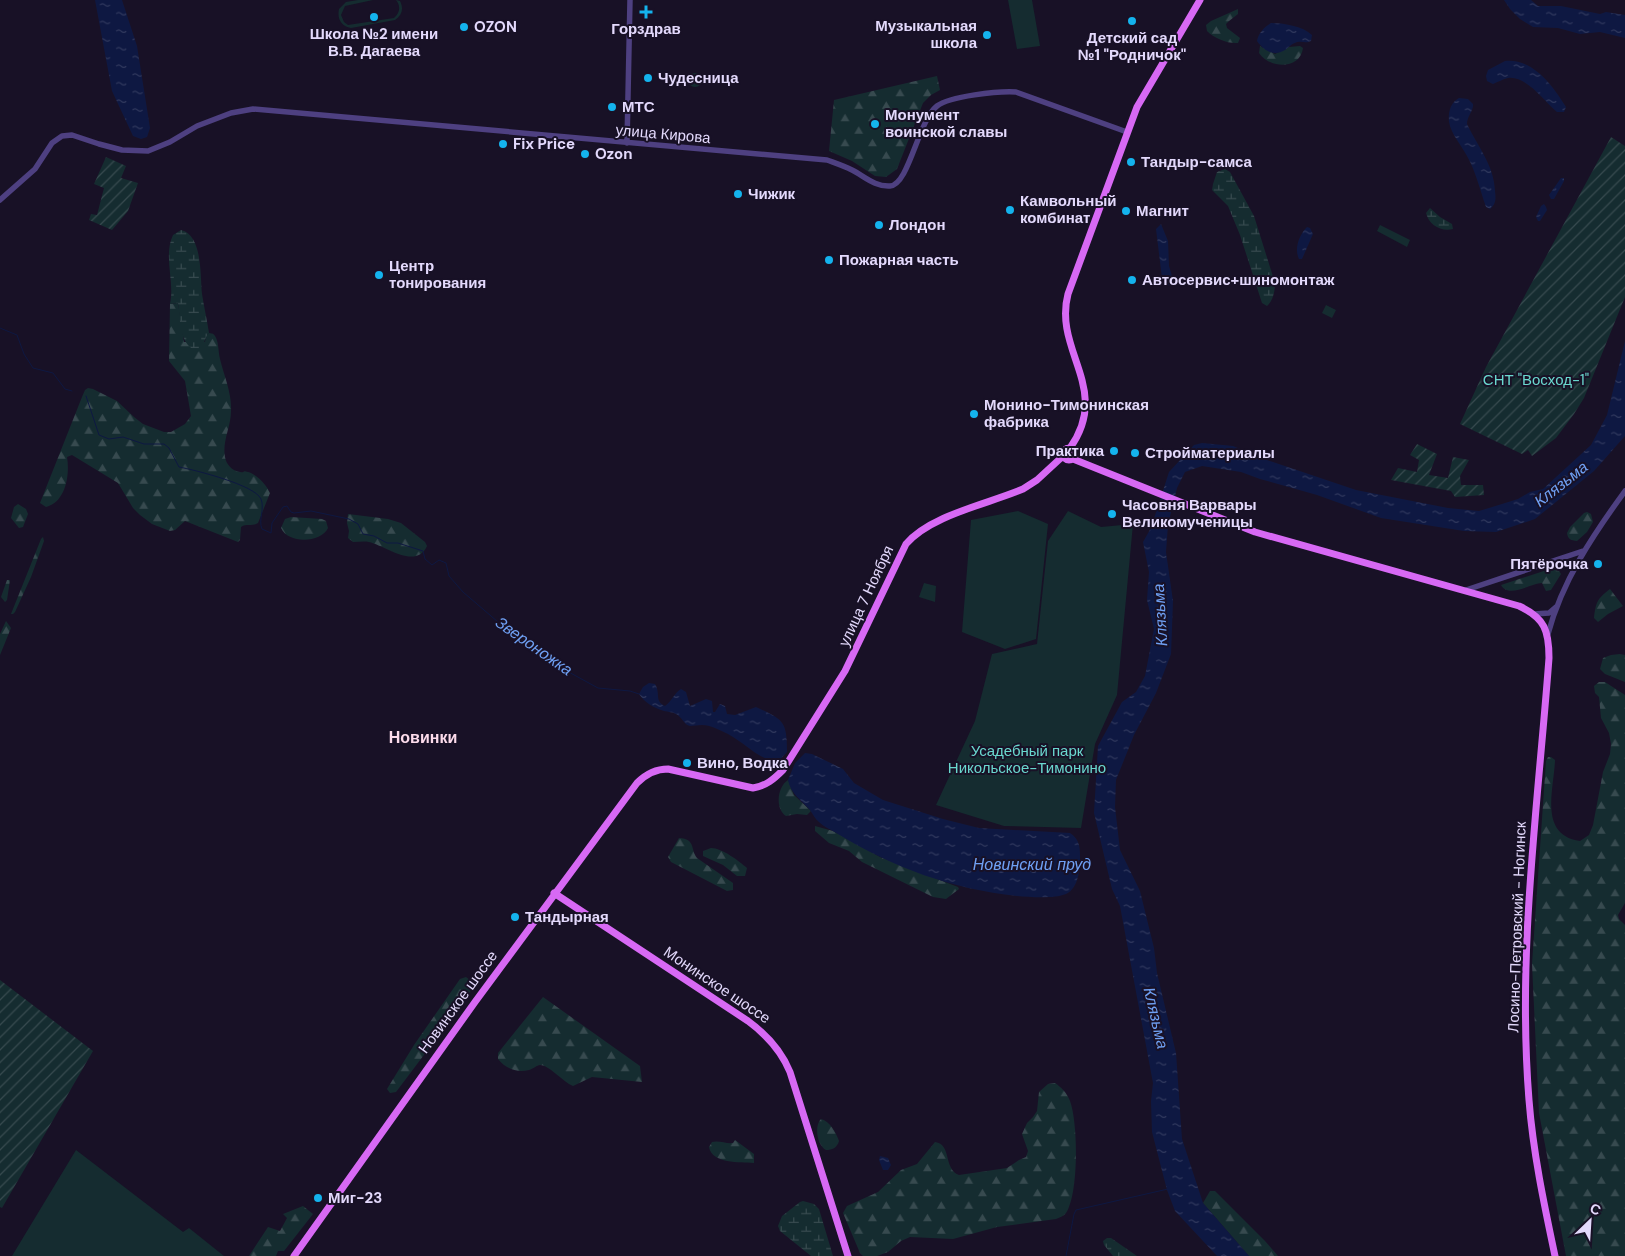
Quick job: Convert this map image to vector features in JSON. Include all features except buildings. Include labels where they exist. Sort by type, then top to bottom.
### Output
[{"type":"main road","points":[[1200,0],[1141,100],[1127,132],[1066,302],[1065,320],[1067,332],[1086,394],[1084,418],[1078,436],[1070,448],[1064,450],[1063,456],[1067,460],[1073,459],[1255,532],[1519,606],[1534,614],[1548,634]]},
{"type":"main road","points":[[1056,463],[1063,450],[1078,436]]},
{"type":"main road","points":[[1070,448],[1075,452],[1073,459]]},
{"type":"main road","name":"улица 7 Ноября","points":[[652,772],[660,769],[674,769],[753,788],[774,780],[783,770],[804,738],[845,671],[862,638],[901,550],[912,537],[928,526],[1023,488],[1037,480],[1063,456]]},
{"type":"main road","name":"Лосино-Петровский - Ногинск","points":[[1548,634],[1549,658],[1528,905],[1526,1052],[1532,1133],[1555,1256]]},
{"type":"main road","name":"Новинское шоссе","points":[[294,1256],[554,893],[637,782],[652,772]]},
{"type":"main road","name":"Монинское шоссе","points":[[554,893],[748,1020],[775,1045],[790,1072],[848,1256]]},
{"type":"street","points":[[627,143],[630,0]]},
{"type":"street","name":"улица Кирова","points":[[0,200],[35,169],[52,143],[62,136],[72,135],[122,150],[148,151],[197,126],[231,113],[253,109],[827,160],[850,169],[880,186],[893,186],[902,179],[926,120],[933,110],[939,104],[961,98],[998,92],[1016,92],[1127,132]]},
{"type":"street","points":[[1548,634],[1557,605],[1584,551],[1625,491]]},
{"type":"street","points":[[1466,590],[1584,551]]},
{"type":"street","points":[[1534,614],[1544,614],[1557,605]]},
{"type":"green space","points":[[373,0],[345,6],[341,15],[344,22],[348,25],[394,18],[398,14],[399,9],[396,0],[400,1],[402,12],[395,20],[351,28],[345,26],[340,22],[339,9],[346,2]]},
{"type":"green space","points":[[1008,0],[1032,0],[1040,46],[1017,49]]},
{"type":"green space","points":[[1238,9],[1238,14],[1226,24],[1227,28],[1240,38],[1238,43],[1221,40],[1207,31],[1206,25],[1211,21]]},
{"type":"green space","points":[[1260,46],[1275,54],[1289,47],[1300,46],[1303,48],[1301,55],[1296,60],[1284,65],[1270,62],[1264,58],[1259,53]]},
{"type":"green space","points":[[695,73],[700,75],[702,80],[700,85],[695,87],[690,85],[688,80],[690,75]]},
{"type":"green space","points":[[937,76],[940,90],[923,103],[897,169],[886,177],[875,176],[852,161],[829,151],[834,100]]},
{"type":"green space","name":"СНТ \"Восход-1\"","points":[[1611,137],[1625,146],[1625,297],[1584,398],[1574,414],[1556,438],[1532,456],[1528,450],[1522,454],[1460,424],[1486,367]]},
{"type":"green space","points":[[106,157],[126,166],[121,178],[138,183],[128,211],[112,230],[89,220],[91,214],[97,215],[104,188],[94,184]]},
{"type":"green space","points":[[1225,169],[1230,172],[1254,216],[1275,283],[1273,296],[1267,306],[1262,303],[1240,235],[1228,206],[1212,190],[1217,172]]},
{"type":"green space","points":[[1430,208],[1452,224],[1453,229],[1436,227],[1426,213]]},
{"type":"green space","points":[[1380,225],[1410,240],[1407,247],[1377,231]]},
{"type":"green space","points":[[181,230],[188,233],[197,248],[209,333],[203,345],[196,351],[190,347],[183,337],[178,303],[170,304],[170,243],[173,235]]},
{"type":"green space","points":[[178,303],[184,342],[205,342],[206,336],[209,333],[214,334],[217,341],[231,404],[231,417],[224,451],[227,462],[234,470],[246,471],[258,477],[270,493],[258,523],[241,527],[240,540],[238,542],[185,521],[175,530],[170,531],[152,524],[133,508],[118,483],[72,455],[67,457],[67,479],[58,499],[46,507],[40,503],[82,397],[88,388],[117,401],[143,424],[164,432],[171,432],[185,424],[191,416],[185,381],[169,361],[170,304]]},
{"type":"green space","points":[[1326,305],[1336,310],[1332,318],[1322,313]]},
{"type":"green space","points":[[1417,444],[1437,454],[1429,475],[1448,478],[1453,457],[1469,460],[1460,476],[1461,485],[1483,485],[1484,495],[1455,497],[1451,491],[1391,480],[1398,468],[1417,472],[1419,460],[1410,455]]},
{"type":"green space","points":[[18,504],[26,509],[28,514],[23,527],[19,528],[11,518],[14,507]]},
{"type":"green space","points":[[1018,511],[1048,524],[1036,639],[1005,649],[962,632],[971,520]]},
{"type":"green space","name":"Усадебный парк Никольское-Тимонино","points":[[1068,511],[1101,527],[1133,524],[1117,695],[1095,744],[1081,828],[1004,826],[936,805],[975,721],[992,654],[1037,644],[1048,541]]},
{"type":"green space","points":[[1587,512],[1591,514],[1593,522],[1587,532],[1577,541],[1570,539],[1567,533],[1570,527]]},
{"type":"green space","points":[[348,514],[388,519],[401,523],[425,542],[427,546],[422,553],[416,556],[408,556],[369,542],[353,542],[348,538]]},
{"type":"green space","points":[[291,517],[322,519],[326,521],[328,528],[319,537],[312,539],[304,540],[290,537],[281,528],[285,519]]},
{"type":"green space","points":[[43,537],[44,541],[31,577],[15,612],[11,614],[41,539]]},
{"type":"green space","points":[[1550,569],[1559,571],[1561,574],[1551,590],[1546,591],[1542,583],[1515,591],[1509,591],[1501,585]]},
{"type":"green space","points":[[7,580],[10,580],[7,600],[5,602],[1,597]]},
{"type":"green space","points":[[924,583],[936,586],[935,602],[919,597]]},
{"type":"green space","points":[[1610,589],[1623,606],[1598,622],[1594,618],[1597,604],[1600,598]]},
{"type":"green space","points":[[6,621],[11,628],[0,655],[0,634]]},
{"type":"green space","points":[[1620,654],[1625,655],[1625,682],[1605,674],[1600,669],[1603,658]]},
{"type":"green space","points":[[1599,682],[1605,682],[1625,695],[1625,903],[1618,915],[1625,925],[1625,1256],[1566,1256],[1539,1113],[1532,964],[1546,761],[1548,757],[1555,760],[1551,797],[1553,820],[1558,830],[1567,837],[1580,841],[1589,835],[1593,825],[1603,772],[1610,754],[1609,733],[1601,718],[1599,697],[1595,693],[1594,686]]},
{"type":"green space","points":[[788,780],[794,795],[811,811],[807,815],[786,816],[782,813],[779,798],[784,783]]},
{"type":"green space","points":[[815,826],[833,831],[880,857],[959,889],[946,899],[933,897],[862,862],[849,851],[829,843],[815,831]]},
{"type":"green space","points":[[679,838],[688,840],[697,858],[733,883],[733,890],[727,891],[671,862],[668,857]]},
{"type":"green space","points":[[711,848],[725,852],[744,865],[747,868],[745,876],[737,876],[723,865],[703,856],[703,851]]},
{"type":"green space","points":[[466,977],[471,981],[470,994],[396,1092],[390,1093],[387,1089],[414,1045],[460,979]]},
{"type":"green space","points":[[0,980],[93,1051],[2,1208],[0,1207]]},
{"type":"green space","points":[[543,997],[640,1066],[642,1082],[592,1077],[573,1086],[544,1066],[539,1065],[529,1070],[520,1071],[512,1069],[501,1062],[498,1059],[498,1053]]},
{"type":"green space","points":[[1055,1083],[1064,1090],[1069,1098],[1075,1125],[1075,1174],[1070,1203],[1064,1215],[1056,1219],[997,1227],[953,1239],[910,1237],[901,1241],[888,1252],[877,1256],[863,1256],[860,1253],[843,1213],[847,1206],[878,1192],[901,1170],[917,1164],[935,1142],[944,1147],[951,1168],[959,1175],[1007,1168],[1026,1157],[1028,1151],[1022,1134],[1027,1123],[1037,1111],[1039,1092],[1048,1084]]},
{"type":"green space","points":[[821,1119],[830,1125],[839,1141],[836,1147],[832,1149],[826,1150],[820,1144],[817,1131]]},
{"type":"green space","points":[[735,1140],[754,1154],[754,1163],[727,1161],[715,1157],[711,1153],[709,1147],[712,1142],[733,1143]]},
{"type":"green space","points":[[76,1150],[183,1232],[189,1228],[224,1256],[12,1256]]},
{"type":"green space","points":[[1210,1191],[1215,1191],[1278,1256],[1249,1256],[1203,1203]]},
{"type":"green space","points":[[803,1201],[814,1204],[819,1209],[833,1256],[811,1256],[780,1231],[778,1226],[782,1216]]},
{"type":"green space","points":[[303,1206],[313,1214],[284,1251],[278,1251],[276,1256],[249,1256],[268,1227],[280,1231],[287,1218],[283,1214]]},
{"type":"green space","points":[[1111,1238],[1137,1256],[1113,1256],[1104,1245],[1103,1241]]},
{"type":"water","points":[[95,0],[122,0],[137,46],[150,128],[147,137],[141,139],[133,136],[112,91]]},
{"type":"water","points":[[1504,0],[1531,0],[1538,6],[1561,6],[1600,14],[1606,12],[1625,15],[1625,38],[1600,32],[1580,34],[1558,28],[1533,27],[1520,19]]},
{"type":"water","points":[[1271,23],[1287,24],[1303,29],[1312,35],[1311,41],[1297,42],[1281,52],[1270,52],[1257,41],[1262,31]]},
{"type":"water","points":[[1505,61],[1525,64],[1541,75],[1566,107],[1564,112],[1557,112],[1535,90],[1515,78],[1508,78],[1493,84],[1487,81],[1488,70]]},
{"type":"water","points":[[1459,98],[1468,99],[1473,104],[1467,124],[1492,173],[1495,199],[1490,209],[1486,207],[1470,162],[1450,126],[1449,112]]},
{"type":"water","points":[[1561,178],[1564,178],[1564,181],[1554,199],[1551,199],[1549,195]]},
{"type":"water","points":[[1544,204],[1547,210],[1540,221],[1538,221],[1536,217],[1541,206]]},
{"type":"water","points":[[1161,224],[1168,241],[1169,266],[1175,286],[1166,285],[1162,278],[1156,229]]},
{"type":"water","points":[[1307,227],[1310,228],[1313,234],[1302,259],[1299,259],[1297,251],[1298,242]]},
{"type":"water","name":"Клязьма","points":[[1625,341],[1625,436],[1594,471],[1535,519],[1496,532],[1464,531],[1381,518],[1317,495],[1241,472],[1202,466],[1185,472],[1177,488],[1168,525],[1166,552],[1173,601],[1171,654],[1156,693],[1134,735],[1116,780],[1115,807],[1120,850],[1140,891],[1176,1053],[1182,1139],[1203,1203],[1249,1256],[1217,1256],[1175,1211],[1167,1190],[1152,1132],[1151,1101],[1153,1083],[1120,906],[1112,889],[1094,813],[1098,746],[1122,702],[1136,692],[1145,676],[1154,629],[1147,600],[1149,572],[1143,542],[1151,528],[1169,472],[1194,445],[1202,443],[1233,446],[1264,459],[1356,490],[1448,508],[1479,511],[1543,489],[1591,445],[1607,415]]},
{"type":"water","points":[[649,683],[655,684],[660,702],[665,706],[681,689],[686,692],[690,706],[706,699],[712,701],[713,712],[715,712],[720,704],[725,706],[727,714],[735,715],[756,707],[765,711],[782,722],[786,733],[787,752],[778,762],[771,761],[758,755],[718,729],[705,725],[688,725],[676,714],[653,707],[641,697],[639,694],[643,687]]},
{"type":"water","name":"Новинский пруд","points":[[805,753],[812,754],[843,769],[854,783],[883,800],[943,819],[979,828],[1070,833],[1077,840],[1080,849],[1080,866],[1076,883],[1066,894],[1055,897],[993,893],[924,875],[880,857],[821,824],[794,793],[788,780],[795,763]]},
{"type":"water","points":[[880,1156],[888,1158],[891,1165],[888,1170],[883,1170],[879,1160]]},
{"type":"waterway","name":"Звероножка","points":[[0,328],[17,335],[24,354],[33,368],[53,373],[65,389],[72,391]]},
{"type":"waterway","name":"Звероножка","points":[[86,396],[99,435],[109,439],[123,437],[144,444],[164,444],[169,448],[179,467],[224,479],[256,494],[262,503],[262,529],[271,533],[272,523],[283,507],[287,506],[294,513],[311,511],[349,519],[358,524],[363,534],[374,536],[387,543],[398,543],[423,551],[425,559],[432,565],[439,560],[446,563],[449,576],[463,592],[498,622],[565,670],[598,688],[630,691],[639,694]]},
{"type":"waterway","points":[[1066,1256],[1076,1210],[1168,1189]]},
{"type":"place","name":"Горздрав","points":[[646,12]]},
{"type":"place","name":"Школа №2 имени В.В. Дагаева","points":[[374,17]]},
{"type":"place","name":"Детский сад №1 \"Родничок\"","points":[[1132,21]]},
{"type":"place","name":"OZON","points":[[464,27]]},
{"type":"place","name":"Музыкальная школа","points":[[987,35]]},
{"type":"place","name":"Чудесница","points":[[648,78]]},
{"type":"place","name":"МТС","points":[[612,107]]},
{"type":"place","name":"Монумент воинской славы","points":[[875,124]]},
{"type":"place","name":"Fix Price","points":[[503,144]]},
{"type":"place","name":"Ozon","points":[[585,154]]},
{"type":"place","name":"Тандыр-самса","points":[[1131,162]]},
{"type":"place","name":"Чижик","points":[[738,194]]},
{"type":"place","name":"Камвольный комбинат","points":[[1010,210]]},
{"type":"place","name":"Магнит","points":[[1126,211]]},
{"type":"place","name":"Лондон","points":[[879,225]]},
{"type":"place","name":"Пожарная часть","points":[[829,260]]},
{"type":"place","name":"Центр тонирования","points":[[379,275]]},
{"type":"place","name":"Автосервис+шиномонтаж","points":[[1132,280]]},
{"type":"place","name":"Монино-Тимонинская фабрика","points":[[974,414]]},
{"type":"place","name":"Практика","points":[[1114,451]]},
{"type":"place","name":"Стройматериалы","points":[[1135,453]]},
{"type":"place","name":"Часовня Варвары Великомученицы","points":[[1112,514]]},
{"type":"place","name":"Пятёрочка","points":[[1598,564]]},
{"type":"place","name":"Вино, Водка","points":[[687,763]]},
{"type":"place","name":"Тандырная","points":[[515,917]]},
{"type":"place","name":"Миг-23","points":[[318,1198]]},
{"type":"district","name":"Новинки","points":[[423,737]]}]
